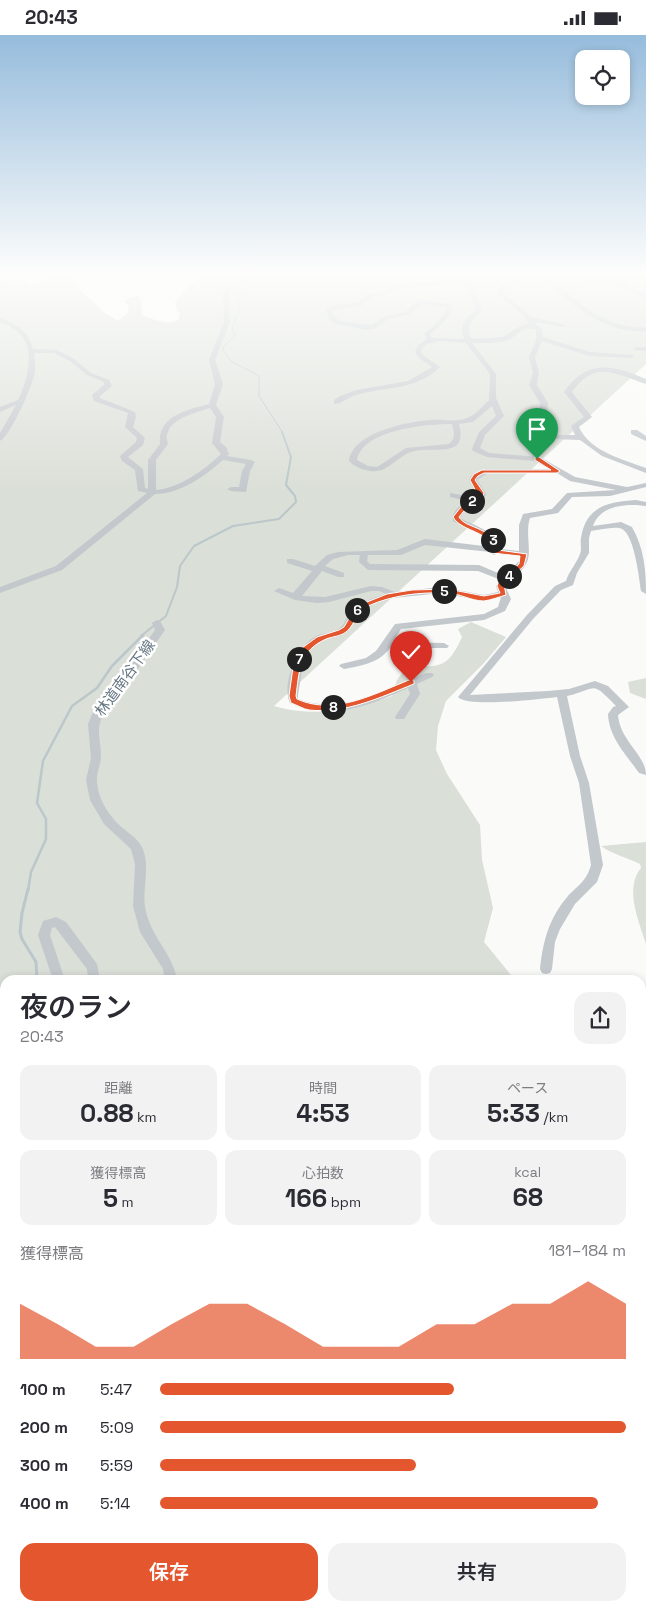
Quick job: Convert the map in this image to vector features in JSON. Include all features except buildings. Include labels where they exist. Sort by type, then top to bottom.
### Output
[{"type":"street","points":[[0,439],[31,378],[31,351],[28,345]]},
{"type":"street","points":[[212,405],[219,384],[212,360],[218,345]]},
{"type":"street","points":[[337,402],[340,398],[354,393],[412,382],[429,373],[437,367],[421,357],[418,351],[421,345]]},
{"type":"street","points":[[470,345],[474,354],[493,374],[492,402],[500,416],[482,434],[476,447],[478,451],[493,456],[537,459],[573,479],[624,489]]},
{"type":"street","points":[[537,345],[532,357],[536,373],[533,387],[544,403],[542,431]]},
{"type":"street","points":[[560,345],[589,354],[631,356]]},
{"type":"street","points":[[637,349],[646,349]]},
{"type":"street","points":[[31,351],[55,351],[72,360],[89,375],[107,381],[108,385],[96,395],[97,399],[131,411],[132,417],[129,427],[140,436],[142,441],[124,456],[125,459],[139,469],[141,489],[152,493],[164,493],[172,490],[223,457],[225,452],[216,441],[220,417],[212,405]]},
{"type":"street","points":[[645,381],[614,370],[598,369],[586,372],[568,392],[588,417],[575,426],[576,432],[614,460],[646,471]]},
{"type":"street","points":[[0,410],[19,402]]},
{"type":"street","points":[[455,422],[458,438],[456,443],[449,447],[407,450],[383,469],[378,470],[359,465],[353,461],[353,455],[363,444],[380,434],[426,423],[470,420],[492,402]]},
{"type":"street","points":[[152,493],[152,460],[164,445],[163,433],[165,427],[184,413],[212,405]]},
{"type":"street","points":[[524,438],[542,431],[554,437],[582,438]]},
{"type":"street","points":[[634,432],[646,439]]},
{"type":"street","points":[[223,457],[251,462],[246,471],[243,490],[231,489]]},
{"type":"street","points":[[494,552],[496,548],[491,539],[456,519],[458,512],[482,493],[472,480],[476,475],[486,471],[557,471]]},
{"type":"street","points":[[464,484],[474,484]]},
{"type":"street","points":[[344,666],[378,656],[398,627],[484,617],[496,613],[503,608],[506,602],[500,586],[522,564],[524,554],[523,525],[526,516],[554,511],[570,495],[604,494],[646,485]]},
{"type":"street","points":[[0,590],[60,568],[152,493]]},
{"type":"street","points":[[453,495],[474,500]]},
{"type":"street","points":[[646,504],[622,503],[608,506],[592,517],[585,538],[585,553],[573,573],[570,583],[558,588],[530,617],[462,697],[484,699],[561,693],[594,684],[605,688],[624,707],[617,709],[613,714],[615,726],[621,740],[643,770],[646,771]]},
{"type":"street","points":[[589,529],[621,525],[629,529],[636,547],[646,591]]},
{"type":"street","points":[[297,597],[323,562],[332,557],[348,553],[399,553],[417,543],[425,542],[494,552],[524,554]]},
{"type":"street","points":[[364,554],[363,562],[368,567],[479,568],[506,579]]},
{"type":"street","points":[[290,561],[341,575]]},
{"type":"street","points":[[279,591],[297,597],[328,600],[351,592],[384,589],[393,595]]},
{"type":"street","points":[[429,675],[368,700],[343,707],[309,707],[294,701],[292,696],[298,660],[305,649],[320,639],[342,632],[356,611],[364,606],[393,595],[441,591],[484,599],[504,594]]},
{"type":"street","name":"林道南谷下線","points":[[157,623],[160,629],[105,708],[97,714],[93,724],[96,758],[92,780],[96,800],[108,821],[136,847],[141,864],[139,906],[146,932],[169,968],[170,975]]},
{"type":"street","points":[[387,645],[444,646]]},
{"type":"street","points":[[400,717],[415,694],[411,682]]},
{"type":"street","points":[[546,969],[549,942],[555,927],[571,901],[593,879],[597,865],[584,783],[561,693]]},
{"type":"street","points":[[58,975],[44,935],[47,925],[56,922],[62,926],[93,968],[94,975]]},
{"type":"shaded area","points":[[0,345],[646,345],[646,364],[274,706],[290,710],[319,712],[333,711],[377,701],[392,696],[397,680],[408,665],[435,666],[447,660],[462,637],[458,629],[471,622],[506,637],[484,663],[446,701],[438,726],[436,750],[447,774],[480,825],[482,860],[493,908],[484,942],[511,975],[0,975]]},
{"type":"shaded area","points":[[646,678],[646,699],[630,693],[628,682]]},
{"type":"shaded area","points":[[646,842],[646,944],[634,905],[633,895],[636,876],[641,868],[640,864],[601,846]]},
{"type":"waterway","points":[[225,345],[223,350],[231,361],[259,376],[259,396],[283,433]]},
{"type":"waterway","points":[[141,636],[166,616],[177,587],[180,566],[194,546],[233,526],[279,519],[296,502],[295,496],[286,485],[291,457],[282,432]]},
{"type":"waterway","points":[[28,891],[31,872],[46,839],[46,819],[37,803],[43,761],[72,706],[97,688],[112,666],[143,635]]},
{"type":"waterway","points":[[28,889],[22,913],[20,932],[22,939],[36,962],[37,975]]},
{"type":"route","points":[[411,682],[368,700],[343,707],[309,707],[294,701],[292,696],[298,660],[305,649],[326,636],[342,632],[356,611],[374,601],[412,592],[448,591],[484,599],[504,594],[500,586],[501,583],[522,564],[524,554],[494,552],[496,548],[495,543],[485,533],[459,522],[456,517],[466,504],[477,499],[482,493],[472,480],[482,471],[557,471],[545,462],[537,459]]}]
